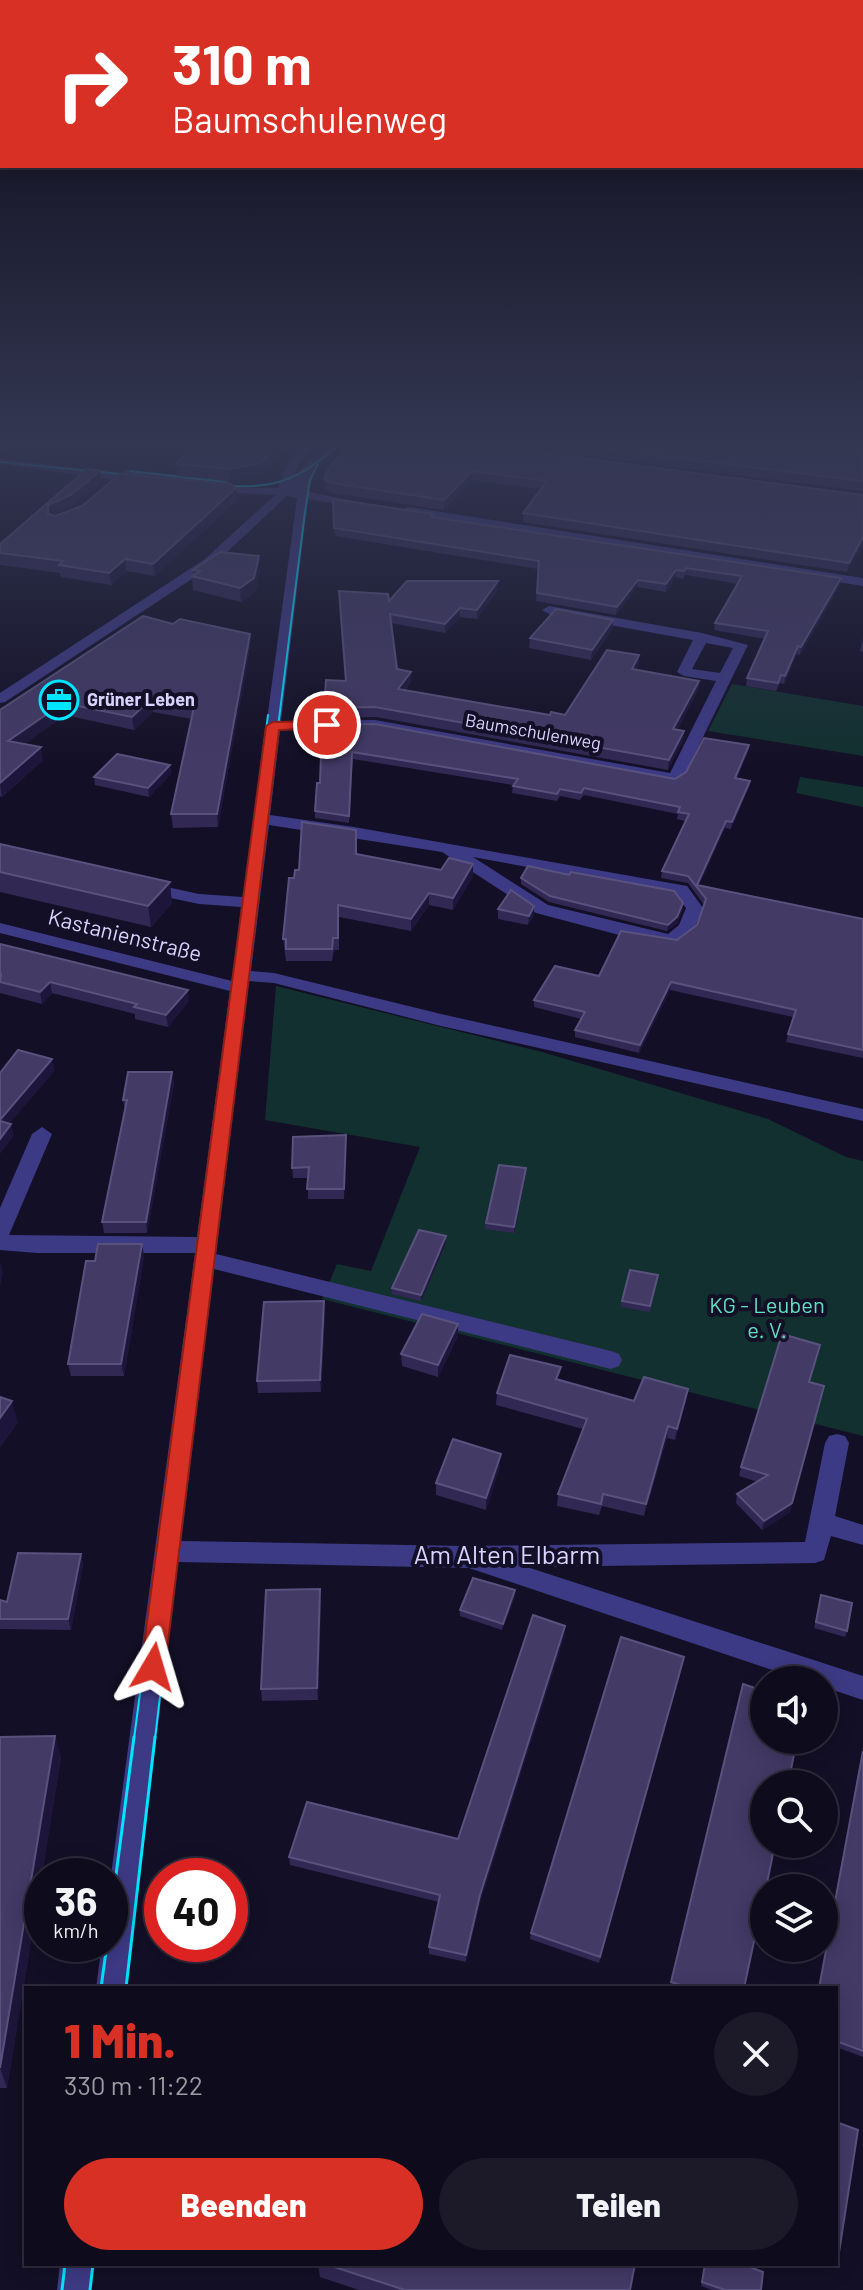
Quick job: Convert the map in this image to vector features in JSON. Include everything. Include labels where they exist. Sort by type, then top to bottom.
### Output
[{"type":"street","points":[[0,699],[220,554]]},
{"type":"street","points":[[111,1986],[295,554]]},
{"type":"street","points":[[682,554],[863,582]]},
{"type":"street","name":"Baumschulenweg","points":[[273,726],[375,724],[675,778],[741,645],[549,610]]},
{"type":"street","points":[[702,637],[684,672],[725,678]]},
{"type":"street","points":[[261,819],[334,826],[570,867],[681,890],[695,908],[687,927],[671,940],[623,931],[542,909],[447,848]]},
{"type":"street","points":[[122,881],[199,899],[250,903]]},
{"type":"street","name":"Kastanienstraße","points":[[0,928],[240,981],[274,978],[441,1020],[863,1115]]},
{"type":"street","points":[[0,1232],[42,1134]]},
{"type":"street","points":[[0,1242],[206,1252],[611,1360]]},
{"type":"street","name":"Am Alten Elbarm","points":[[168,1551],[464,1557],[815,1552],[837,1443]]},
{"type":"street","points":[[822,1523],[863,1535]]},
{"type":"street","points":[[464,1557],[863,1688]]},
{"type":"street","points":[[74,2290],[77,2266]]},
{"type":"green space","points":[[732,684],[863,706],[863,756],[708,731]]},
{"type":"green space","points":[[800,777],[863,787],[863,807],[796,793]]},
{"type":"green space","name":"KG - Leuben e. V.","points":[[276,986],[542,1052],[768,1119],[846,1157],[863,1161],[863,1436],[322,1299],[337,1264],[371,1271],[420,1147],[265,1120]]},
{"type":"building","points":[[7,554],[164,554],[153,564],[125,559],[109,573],[59,565],[63,561]]},
{"type":"building","points":[[217,554],[259,556],[254,578],[240,588],[192,576],[200,571],[193,570]]},
{"type":"building","points":[[495,554],[679,554],[841,578],[801,647],[798,646],[785,676],[781,675],[778,683],[747,678],[768,631],[715,623],[742,576],[686,568],[684,571],[676,570],[666,584],[638,580],[617,607],[537,593],[539,561]]},
{"type":"building","points":[[789,554],[854,554],[849,563]]},
{"type":"building","points":[[407,581],[498,581],[477,610],[460,608],[445,624],[390,614],[397,669],[411,672],[398,689],[565,715],[607,650],[639,655],[632,669],[699,681],[673,729],[684,731],[669,760],[375,707],[324,708],[326,680],[346,681],[339,591],[388,594],[389,601]]},
{"type":"building","points":[[556,609],[613,620],[592,650],[530,638]]},
{"type":"building","points":[[143,616],[173,624],[180,619],[250,634],[217,814],[171,814],[194,707],[151,699],[132,717],[63,703],[8,741],[41,747],[0,783],[0,710]]},
{"type":"building","points":[[375,724],[675,779],[686,772],[704,738],[749,745],[735,778],[750,781],[732,822],[726,821],[697,885],[863,919],[863,1050],[788,1034],[796,1010],[671,982],[640,1045],[575,1030],[585,1012],[534,1000],[555,966],[599,976],[621,931],[677,940],[697,925],[706,899],[688,876],[662,871],[689,814],[678,812],[680,807],[584,788],[581,793],[560,789],[557,794],[513,786],[518,779],[352,752],[349,816],[315,811],[317,783],[320,783],[322,725]]},
{"type":"building","points":[[117,754],[170,765],[148,788],[94,777]]},
{"type":"building","points":[[302,822],[356,830],[356,854],[441,870],[449,858],[473,864],[453,898],[429,893],[411,919],[338,905],[338,938],[333,938],[332,949],[286,949],[286,939],[283,939],[289,878],[294,878],[295,870],[299,870]]},
{"type":"building","points":[[0,844],[170,882],[148,906],[0,872]]},
{"type":"building","points":[[528,866],[674,891],[683,903],[677,917],[668,925],[550,896],[521,878]]},
{"type":"building","points":[[511,890],[534,906],[529,916],[498,909]]},
{"type":"building","points":[[0,944],[188,990],[166,1015],[134,1007],[137,1004],[50,982],[40,992],[0,982]]},
{"type":"building","points":[[18,1050],[52,1059],[0,1120],[0,1073]]},
{"type":"building","points":[[128,1072],[172,1072],[146,1222],[102,1222],[127,1100],[123,1100]]},
{"type":"building","points":[[0,1121],[11,1124],[0,1139]]},
{"type":"building","points":[[346,1135],[344,1189],[307,1189],[309,1167],[292,1168],[293,1137]]},
{"type":"building","points":[[499,1165],[526,1168],[514,1227],[486,1223]]},
{"type":"building","points":[[419,1230],[446,1236],[421,1295],[392,1288]]},
{"type":"building","points":[[98,1244],[142,1244],[121,1364],[68,1364],[86,1261],[95,1261]]},
{"type":"building","points":[[630,1270],[658,1275],[650,1306],[622,1301]]},
{"type":"building","points":[[324,1301],[320,1380],[257,1381],[264,1302]]},
{"type":"building","points":[[422,1314],[458,1324],[438,1365],[401,1354]]},
{"type":"building","points":[[782,1334],[820,1345],[809,1382],[824,1386],[792,1503],[764,1521],[737,1494],[768,1475],[741,1467]]},
{"type":"building","points":[[510,1355],[561,1367],[556,1379],[634,1401],[644,1377],[688,1389],[677,1429],[668,1426],[646,1504],[603,1494],[601,1504],[558,1494],[587,1419],[497,1393]]},
{"type":"building","points":[[0,1397],[12,1401],[0,1418]]},
{"type":"building","points":[[453,1439],[501,1454],[486,1498],[436,1483]]},
{"type":"building","points":[[18,1553],[81,1554],[68,1619],[0,1619],[0,1600],[7,1602]]},
{"type":"building","points":[[473,1578],[515,1590],[503,1624],[460,1610]]},
{"type":"building","points":[[320,1589],[317,1688],[261,1689],[266,1590]]},
{"type":"building","points":[[821,1595],[852,1603],[847,1631],[816,1622]]},
{"type":"building","points":[[533,1615],[565,1626],[480,1895],[466,1955],[429,1947],[440,1895],[289,1857],[307,1802],[458,1839]]},
{"type":"building","points":[[621,1637],[684,1657],[600,1957],[531,1933]]},
{"type":"building","points":[[743,1684],[750,1686],[750,1754],[794,1754],[791,1770],[750,1770],[750,1858],[772,1858],[769,1874],[750,1874],[750,1960],[744,1986],[684,1986],[671,1982]]},
{"type":"building","points":[[55,1736],[35,1858],[24,1858],[24,1923],[0,2068],[0,1737]]},
{"type":"building","points":[[863,1751],[863,2051],[838,2042],[838,1986],[819,1986],[824,1962],[838,1962],[838,1886]]},
{"type":"building","points":[[838,2123],[858,2130],[838,2259]]},
{"type":"building","points":[[331,2266],[635,2266],[630,2290],[405,2290]]},
{"type":"building","points":[[705,2266],[747,2266],[763,2272],[761,2290],[725,2290],[702,2282]]},
{"type":"tram line","points":[[155,1739],[300,554]]},
{"type":"tram line","points":[[134,1739],[268,715]]},
{"type":"tram line","points":[[118,1858],[134,1737]]},
{"type":"tram line","points":[[126,1986],[155,1737]]},
{"type":"tram line","points":[[101,1986],[105,1962]]},
{"type":"tram line","points":[[62,2290],[65,2266]]},
{"type":"tram line","points":[[90,2290],[93,2266]]},
{"type":"place","name":"Grüner Leben","points":[[59,700]]},
{"type":"route","points":[[153,1667],[273,726],[327,725]]}]
